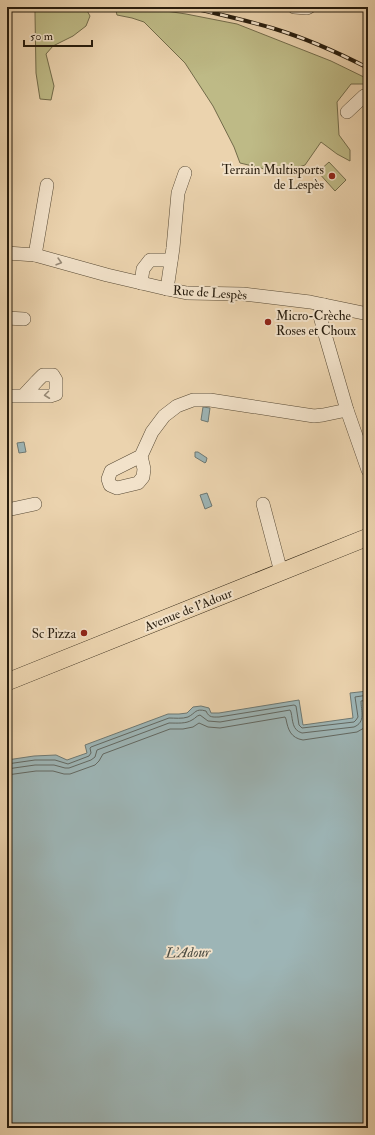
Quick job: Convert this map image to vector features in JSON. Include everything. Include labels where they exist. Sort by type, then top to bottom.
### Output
[{"type":"main road","name":"Avenue de l'Adour","points":[[7,682],[368,537]]},
{"type":"street","points":[[294,7],[309,7]]},
{"type":"street","points":[[347,112],[364,96],[368,97]]},
{"type":"street","points":[[167,289],[178,193],[185,173]]},
{"type":"street","points":[[35,255],[47,185]]},
{"type":"street","name":"Rue de Lespès","points":[[7,253],[35,255],[78,268],[187,293],[243,294],[310,302],[368,314]]},
{"type":"street","points":[[141,283],[143,269],[150,260],[171,260]]},
{"type":"street","points":[[324,305],[321,309],[320,316],[348,410],[368,470]]},
{"type":"street","points":[[7,318],[24,319]]},
{"type":"street","points":[[7,396],[23,396]]},
{"type":"street","points":[[141,456],[152,432],[164,416],[177,406],[193,400],[210,400],[314,416],[348,410]]},
{"type":"street","points":[[7,510],[35,504]]},
{"type":"street","points":[[263,504],[282,572]]},
{"type":"shaded area","points":[[35,7],[85,7],[90,16],[86,26],[73,36],[53,46],[46,54],[54,86],[51,100],[40,99],[36,73]]},
{"type":"shaded area","points":[[115,7],[139,7],[237,24],[331,61],[368,79],[368,86],[364,84],[351,84],[337,102],[339,135],[350,150],[350,161],[337,154],[321,142],[305,165],[277,174],[240,163],[234,147],[213,106],[185,63],[144,22],[117,15]]},
{"type":"shaded area","name":"Terrain Multisports de Lespès","points":[[329,162],[346,180],[335,191],[318,172]]},
{"type":"water","points":[[203,407],[210,408],[208,422],[201,420]]},
{"type":"water","points":[[24,442],[26,452],[19,453],[17,443]]},
{"type":"water","points":[[195,452],[198,452],[207,458],[205,463],[195,457]]},
{"type":"water","points":[[207,493],[212,506],[205,509],[200,495]]},
{"type":"water","name":"L'Adour","points":[[368,691],[368,1128],[7,1128],[7,760],[34,756],[56,755],[67,760],[87,753],[85,745],[168,714],[187,713],[193,707],[201,706],[209,708],[211,713],[219,713],[299,700],[303,725],[353,718],[350,693]]},
{"type":"railway","points":[[189,7],[252,22],[297,36],[345,56],[368,68]]},
{"type":"place","name":"Terrain Multisports de Lespès","points":[[332,176]]},
{"type":"place","name":"Micro-Crèche Roses et Choux","points":[[268,322]]},
{"type":"place","name":"Sc Pizza","points":[[84,633]]}]
